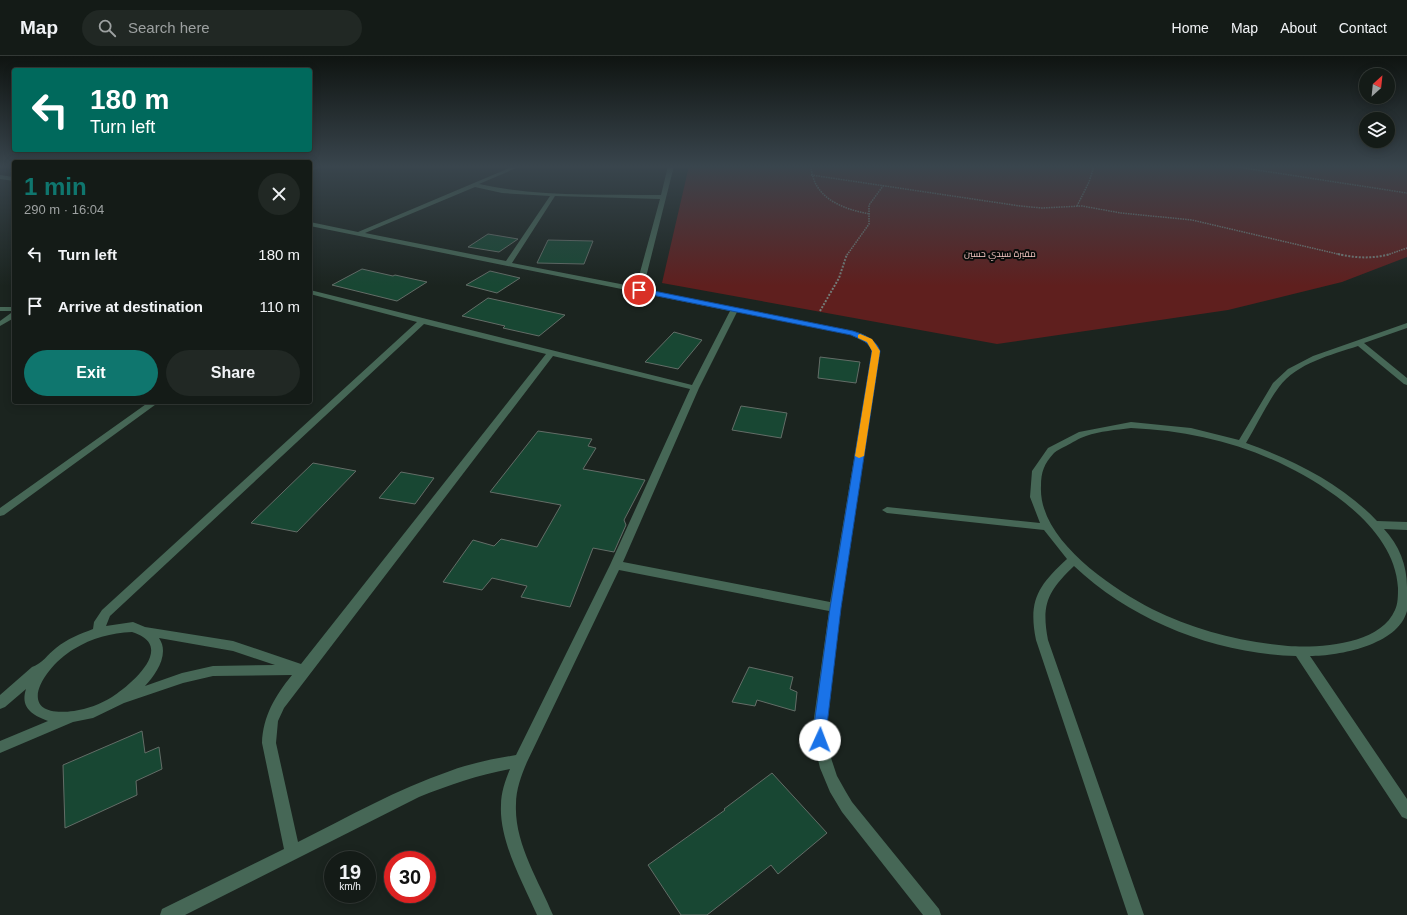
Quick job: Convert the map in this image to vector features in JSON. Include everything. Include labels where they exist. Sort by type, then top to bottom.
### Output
[{"type":"street","points":[[358,234],[423,206]]},
{"type":"street","points":[[508,264],[546,206]]},
{"type":"street","points":[[639,290],[662,206]]},
{"type":"street","points":[[312,224],[853,333],[869,341],[875,347],[876,351],[835,608],[820,725],[820,740],[823,757],[836,791],[933,915]]},
{"type":"street","points":[[312,293],[695,388]]},
{"type":"street","points":[[0,310],[12,309]]},
{"type":"street","points":[[545,915],[509,828],[508,807],[510,785],[520,761],[616,565],[695,388],[734,310]]},
{"type":"street","points":[[0,324],[12,316]]},
{"type":"street","points":[[99,632],[100,622],[106,613],[422,321]]},
{"type":"street","points":[[1241,444],[1271,392],[1283,377],[1302,364],[1407,324]]},
{"type":"street","points":[[1358,342],[1407,382]]},
{"type":"street","points":[[292,852],[268,743],[268,728],[273,713],[283,697],[551,352]]},
{"type":"street","points":[[0,513],[152,404]]},
{"type":"street","points":[[1131,425],[1157,426],[1212,436],[1241,444],[1284,462],[1336,492],[1374,525],[1391,547],[1402,569],[1405,591],[1401,611],[1387,629],[1365,642],[1336,650],[1300,652],[1264,650],[1228,642],[1191,631],[1156,616],[1124,599],[1096,580],[1073,560],[1058,544],[1046,527],[1037,508],[1034,490],[1036,474],[1042,460],[1053,448],[1068,438],[1086,431],[1107,427],[1131,425]]},
{"type":"street","points":[[887,510],[1046,527]]},
{"type":"street","points":[[1374,525],[1407,526]]},
{"type":"street","points":[[1073,560],[1046,588],[1040,600],[1038,626],[1136,915]]},
{"type":"street","points":[[616,565],[835,608]]},
{"type":"street","points":[[0,703],[63,649],[80,639],[99,632],[117,628],[128,627],[233,646],[304,670]]},
{"type":"street","points":[[0,747],[74,717],[95,711],[115,701],[133,689],[142,680],[155,661],[158,649],[155,638],[146,631]]},
{"type":"street","points":[[1300,652],[1407,812]]},
{"type":"street","points":[[48,662],[36,676],[30,691],[31,704],[40,713],[47,716],[55,718],[74,717]]},
{"type":"street","points":[[115,701],[182,678],[213,671],[304,670]]},
{"type":"street","points":[[168,915],[414,792],[451,777],[485,767],[520,761]]},
{"type":"path","points":[[840,206],[852,211],[870,214]]},
{"type":"path","points":[[820,311],[839,278],[847,254],[869,224],[871,206]]},
{"type":"path","points":[[1021,206],[1051,208],[1076,206]]},
{"type":"path","points":[[1078,206],[1121,213],[1205,222],[1352,257],[1380,257],[1407,248]]},
{"type":"green space","name":"مقبرة سيدي حسين","points":[[680,206],[1407,206],[1407,257],[1342,282],[1228,310],[997,344],[662,283]]},
{"type":"building","points":[[488,234],[518,239],[499,252],[468,247]]},
{"type":"building","points":[[548,240],[593,241],[584,264],[537,263]]},
{"type":"building","points":[[362,269],[427,282],[397,301],[332,285]]},
{"type":"building","points":[[490,271],[520,278],[497,293],[466,285]]},
{"type":"building","points":[[488,298],[565,315],[539,336],[503,328],[505,326],[462,316]]},
{"type":"building","points":[[674,332],[702,340],[678,369],[645,362]]},
{"type":"building","points":[[820,357],[860,362],[856,383],[818,378]]},
{"type":"building","points":[[741,406],[787,413],[781,438],[732,430]]},
{"type":"building","points":[[538,431],[592,439],[588,446],[596,448],[583,469],[645,480],[624,520],[626,525],[614,552],[593,548],[570,607],[521,597],[527,586],[492,578],[482,590],[443,582],[473,540],[494,546],[501,539],[537,547],[561,505],[490,492]]},
{"type":"building","points":[[313,463],[356,471],[297,532],[251,523]]},
{"type":"building","points":[[401,472],[434,478],[415,504],[379,498]]},
{"type":"building","points":[[749,667],[793,677],[790,689],[797,692],[795,711],[757,700],[755,706],[732,702]]},
{"type":"building","points":[[142,731],[145,753],[159,747],[162,769],[136,781],[137,795],[65,828],[63,765]]},
{"type":"building","points":[[772,773],[827,833],[778,874],[771,865],[707,915],[681,915],[648,865],[725,810],[724,809]]},
{"type":"slow traffic","points":[[859,456],[876,351],[873,344],[860,336]]},
{"type":"route","points":[[639,290],[853,333],[865,338],[875,347],[876,351],[835,608],[820,725],[820,740]]}]
